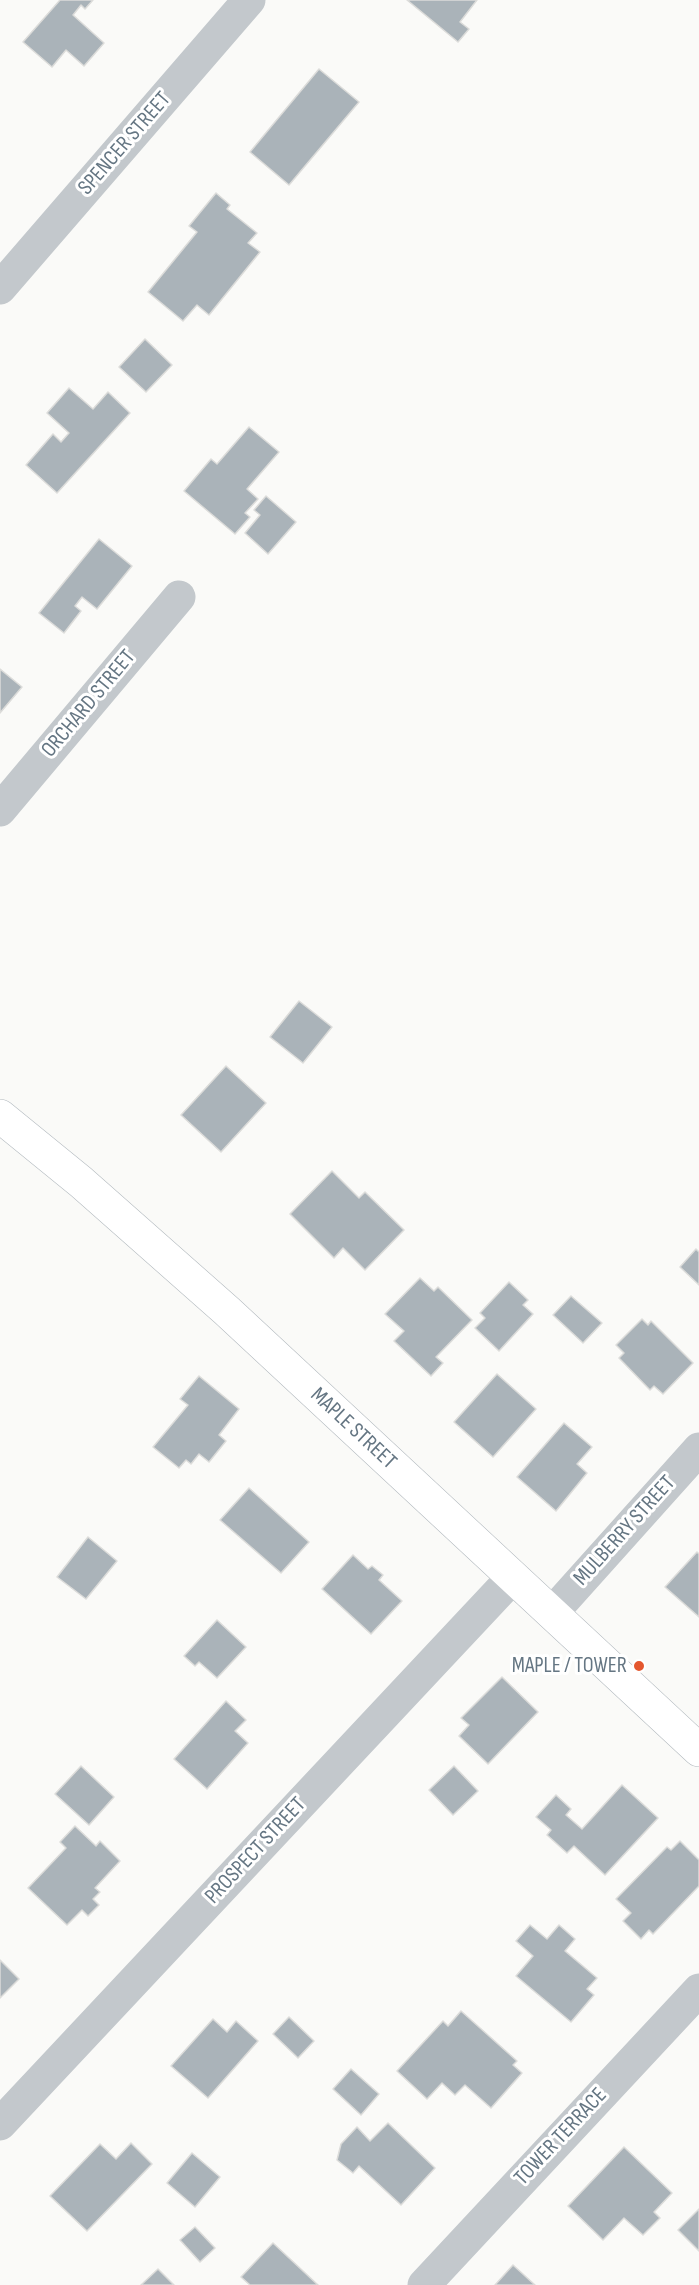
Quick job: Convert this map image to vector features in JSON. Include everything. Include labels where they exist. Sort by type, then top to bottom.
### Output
[{"type":"main road","name":"MAPLE STREET","points":[[0,1116],[81,1182],[227,1311],[699,1750]]},
{"type":"street","name":"SPENCER STREET","points":[[0,288],[249,0]]},
{"type":"street","name":"ORCHARD STREET","points":[[0,810],[179,597]]},
{"type":"street","name":"MULBERRY STREET","points":[[552,1613],[699,1449]]},
{"type":"street","name":"PROSPECT STREET","points":[[0,2124],[513,1577]]},
{"type":"street","name":"TOWER TERRACE","points":[[423,2285],[699,1990]]},
{"type":"building","points":[[60,0],[93,0],[85,9],[81,5],[73,15],[104,43],[84,66],[66,50],[52,67],[23,42]]},
{"type":"building","points":[[407,0],[477,0],[460,22],[469,29],[458,42]]},
{"type":"building","points":[[319,69],[359,102],[289,185],[250,152]]},
{"type":"building","points":[[216,193],[230,205],[227,209],[257,233],[248,243],[260,252],[209,315],[197,305],[183,321],[148,292],[197,232],[189,226]]},
{"type":"building","points":[[145,339],[172,365],[146,392],[119,367]]},
{"type":"building","points":[[69,388],[93,409],[108,392],[130,413],[57,493],[26,465],[53,434],[61,442],[69,433],[47,413]]},
{"type":"building","points":[[249,427],[279,452],[247,489],[258,499],[245,513],[250,517],[235,534],[184,491],[211,459],[217,464]]},
{"type":"building","points":[[266,496],[296,522],[268,554],[245,533],[260,515],[254,510]]},
{"type":"building","points":[[99,539],[132,566],[97,609],[82,597],[75,606],[81,611],[64,633],[39,613]]},
{"type":"building","points":[[0,669],[22,687],[0,713]]},
{"type":"building","points":[[299,1001],[332,1027],[303,1063],[270,1037]]},
{"type":"building","points":[[226,1066],[266,1103],[221,1152],[181,1115]]},
{"type":"building","points":[[332,1171],[359,1198],[365,1192],[404,1230],[365,1270],[343,1248],[334,1258],[290,1214]]},
{"type":"building","points":[[696,1249],[699,1252],[699,1285],[680,1267]]},
{"type":"building","points":[[420,1278],[434,1291],[438,1287],[472,1320],[436,1357],[443,1363],[431,1376],[394,1341],[404,1331],[385,1314]]},
{"type":"building","points":[[509,1282],[528,1300],[523,1305],[533,1314],[499,1351],[475,1328],[485,1318],[480,1313]]},
{"type":"building","points":[[571,1296],[602,1323],[583,1343],[553,1315]]},
{"type":"building","points":[[642,1319],[648,1325],[651,1321],[693,1363],[663,1394],[654,1386],[650,1390],[619,1358],[624,1353],[616,1345]]},
{"type":"building","points":[[497,1374],[536,1409],[493,1457],[454,1422]]},
{"type":"building","points":[[199,1376],[239,1409],[219,1435],[226,1441],[209,1462],[199,1454],[191,1464],[186,1460],[179,1468],[153,1447],[188,1405],[180,1399]]},
{"type":"building","points":[[564,1423],[592,1447],[577,1464],[587,1473],[556,1511],[517,1477]]},
{"type":"building","points":[[249,1488],[309,1542],[281,1573],[220,1520]]},
{"type":"building","points":[[88,1537],[117,1561],[86,1599],[57,1577]]},
{"type":"building","points":[[697,1552],[699,1554],[699,1617],[665,1587]]},
{"type":"building","points":[[353,1555],[368,1569],[372,1566],[383,1575],[379,1580],[402,1601],[371,1634],[322,1589]]},
{"type":"building","points":[[217,1620],[246,1647],[217,1678],[199,1662],[195,1666],[184,1656]]},
{"type":"building","points":[[502,1677],[538,1712],[488,1764],[459,1736],[469,1725],[461,1718]]},
{"type":"building","points":[[226,1701],[246,1720],[235,1731],[248,1743],[207,1789],[174,1759]]},
{"type":"building","points":[[81,1766],[114,1797],[89,1825],[55,1794]]},
{"type":"building","points":[[454,1766],[478,1791],[453,1815],[429,1790]]},
{"type":"building","points":[[622,1785],[658,1818],[605,1875],[574,1846],[567,1853],[547,1835],[551,1830],[536,1817],[556,1795],[571,1809],[566,1815],[582,1829]]},
{"type":"building","points":[[75,1826],[96,1846],[100,1841],[120,1861],[95,1888],[100,1892],[93,1899],[99,1905],[88,1916],[82,1910],[67,1925],[28,1888],[66,1848],[60,1842]]},
{"type":"building","points":[[680,1841],[699,1860],[699,1886],[653,1934],[649,1930],[641,1939],[623,1921],[631,1913],[616,1899],[667,1847],[671,1850]]},
{"type":"building","points":[[530,1925],[547,1939],[559,1925],[575,1939],[565,1951],[597,1978],[587,1989],[594,1995],[571,2022],[516,1976],[533,1956],[516,1941]]},
{"type":"building","points":[[0,1960],[19,1979],[0,1998]]},
{"type":"building","points":[[461,2011],[517,2061],[513,2065],[522,2073],[491,2108],[465,2085],[455,2095],[442,2083],[427,2099],[397,2071],[443,2021],[448,2026]]},
{"type":"building","points":[[289,2017],[314,2041],[298,2058],[273,2034]]},
{"type":"building","points":[[213,2019],[227,2032],[236,2021],[258,2041],[208,2098],[171,2066]]},
{"type":"building","points":[[351,2069],[379,2094],[361,2115],[333,2089]]},
{"type":"building","points":[[388,2123],[435,2168],[401,2205],[359,2166],[353,2173],[337,2160],[341,2144],[357,2127],[370,2141]]},
{"type":"building","points":[[131,2143],[152,2164],[87,2231],[50,2196],[100,2144],[116,2159]]},
{"type":"building","points":[[624,2147],[672,2193],[654,2212],[660,2218],[643,2235],[624,2218],[603,2240],[568,2206]]},
{"type":"building","points":[[192,2153],[220,2177],[195,2207],[167,2183]]},
{"type":"building","points":[[699,2209],[699,2251],[678,2230]]},
{"type":"building","points":[[195,2227],[215,2248],[200,2262],[180,2240]]},
{"type":"building","points":[[273,2243],[318,2285],[250,2285],[241,2277]]},
{"type":"building","points":[[513,2265],[535,2285],[495,2285]]},
{"type":"building","points":[[158,2269],[174,2285],[141,2285]]},
{"type":"place","name":"MAPLE / TOWER","points":[[639,1666]]}]
